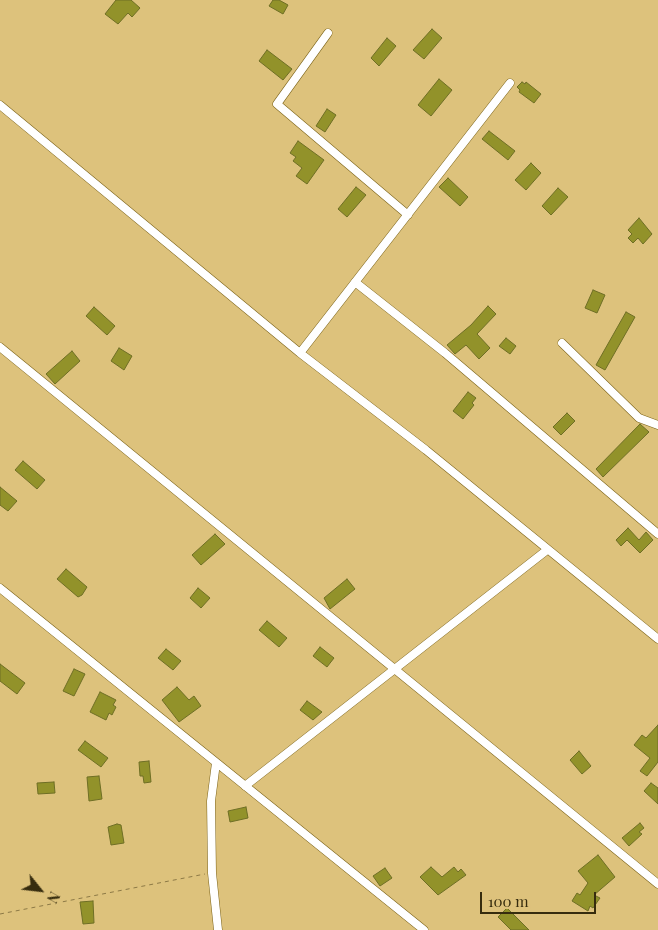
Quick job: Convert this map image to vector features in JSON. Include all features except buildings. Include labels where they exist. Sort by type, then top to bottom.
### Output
[{"type":"street","points":[[328,33],[277,104],[408,215]]},
{"type":"street","points":[[300,353],[510,83]]},
{"type":"street","points":[[0,105],[300,353],[426,450],[658,639]]},
{"type":"street","points":[[355,282],[444,354],[658,534]]},
{"type":"street","points":[[562,344],[639,418],[658,425]]},
{"type":"street","points":[[0,347],[658,884]]},
{"type":"street","points":[[245,786],[548,550]]},
{"type":"street","points":[[0,588],[424,930]]},
{"type":"street","points":[[216,763],[211,801],[212,873],[218,930]]},
{"type":"path","points":[[0,914],[212,873]]}]
